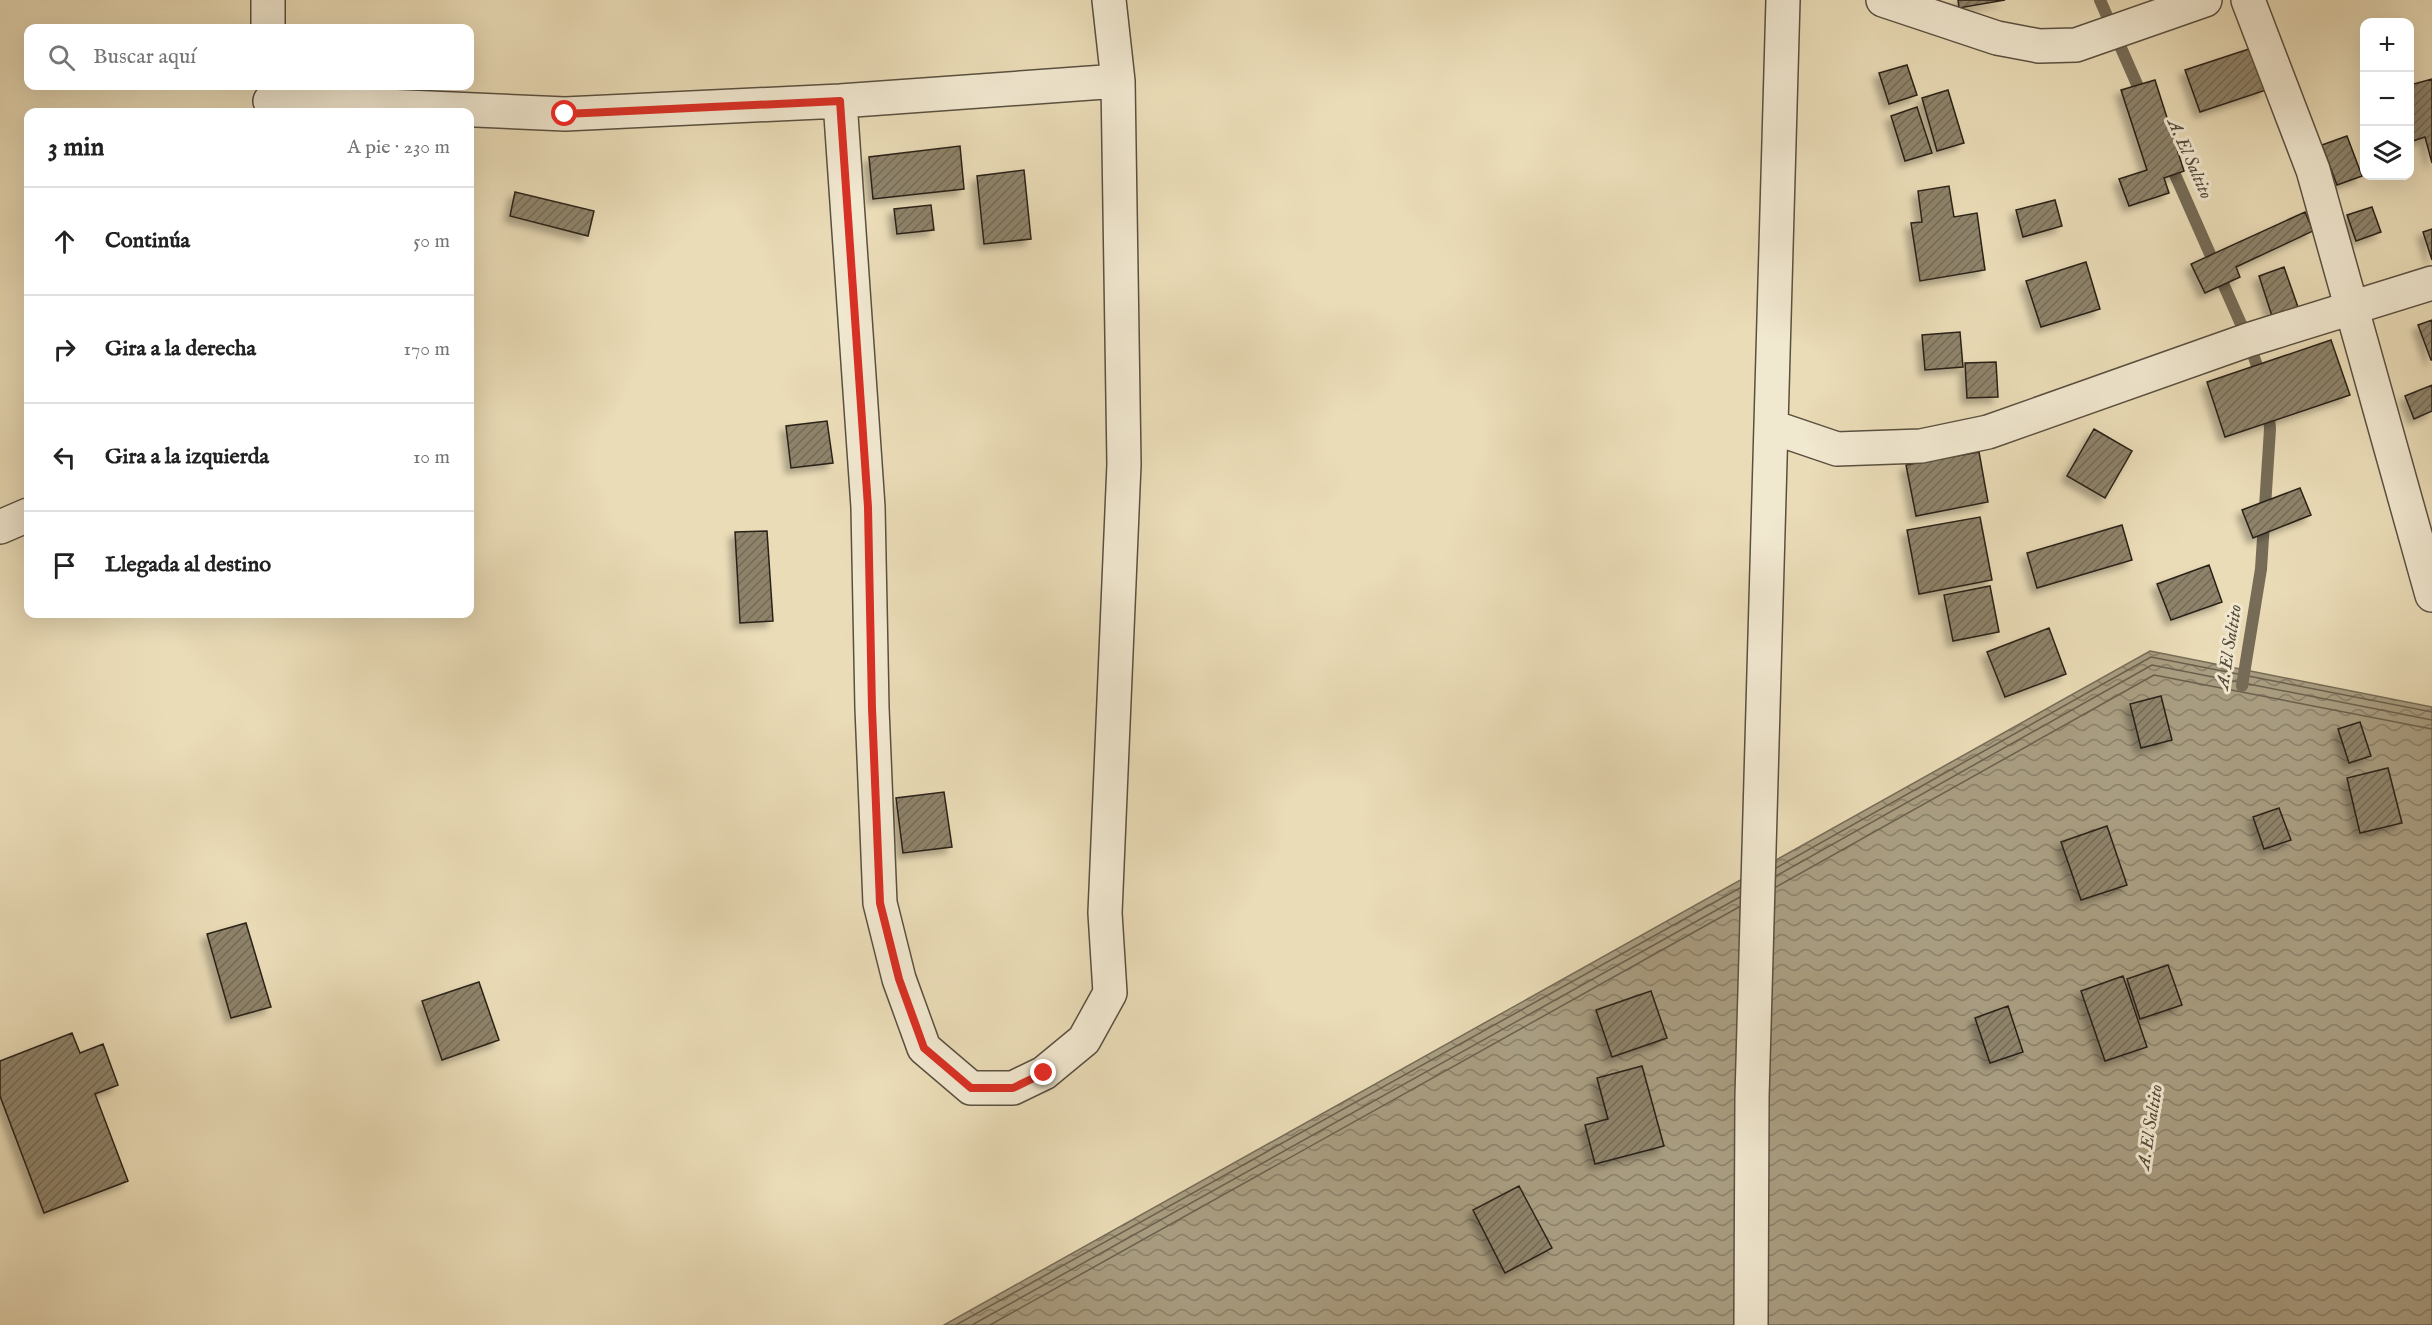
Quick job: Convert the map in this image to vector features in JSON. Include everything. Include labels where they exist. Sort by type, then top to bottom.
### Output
[{"type":"street","points":[[268,0],[268,24]]},
{"type":"street","points":[[840,101],[868,507],[872,708],[880,903],[899,979],[924,1048],[971,1088],[1013,1088],[1044,1073],[1084,1040],[1110,993],[1105,914],[1124,464],[1118,81],[1109,0]]},
{"type":"street","points":[[1751,1325],[1752,1097],[1783,0]]},
{"type":"street","points":[[1883,0],[1997,38],[2049,46],[2076,45],[2205,0]]},
{"type":"street","points":[[2248,0],[2313,170],[2354,307],[2432,595]]},
{"type":"street","points":[[474,110],[565,114],[840,101],[1118,81]]},
{"type":"street","points":[[270,100],[439,108]]},
{"type":"street","points":[[1772,427],[1837,449],[1933,444],[1988,432],[2248,340],[2432,284]]},
{"type":"street","points":[[0,527],[24,517]]},
{"type":"water","points":[[2150,651],[2432,707],[2432,1325],[944,1325]]},
{"type":"building","points":[[1958,0],[2005,0],[1959,8]]},
{"type":"building","points":[[2252,48],[2266,90],[2200,112],[2185,70]]},
{"type":"building","points":[[1907,65],[1917,95],[1889,104],[1879,73]]},
{"type":"building","points":[[2432,79],[2432,163],[2425,137],[2414,141],[2414,84]]},
{"type":"building","points":[[2155,80],[2184,171],[2164,178],[2169,193],[2129,206],[2119,179],[2147,170],[2121,90]]},
{"type":"building","points":[[1948,90],[1964,143],[1937,151],[1922,98]]},
{"type":"building","points":[[1917,107],[1932,153],[1905,161],[1891,116]]},
{"type":"building","points":[[2347,136],[2360,171],[2360,177],[2337,185],[2322,145]]},
{"type":"building","points":[[960,146],[964,189],[873,199],[869,157]]},
{"type":"building","points":[[1024,170],[1031,239],[984,244],[977,176]]},
{"type":"building","points":[[1949,186],[1954,217],[1977,213],[1985,270],[1920,281],[1911,223],[1922,222],[1918,191]]},
{"type":"building","points":[[515,192],[594,211],[588,236],[510,216]]},
{"type":"building","points":[[2055,200],[2062,226],[2023,237],[2016,210]]},
{"type":"building","points":[[931,205],[934,230],[897,234],[894,209]]},
{"type":"building","points":[[2372,207],[2381,232],[2356,241],[2347,215]]},
{"type":"building","points":[[2305,212],[2313,231],[2236,267],[2240,277],[2205,293],[2191,264]]},
{"type":"building","points":[[2432,229],[2432,260],[2423,232]]},
{"type":"building","points":[[2086,262],[2100,309],[2041,327],[2026,281]]},
{"type":"building","points":[[2284,267],[2298,307],[2272,316],[2259,276]]},
{"type":"building","points":[[2432,320],[2432,360],[2431,360],[2418,325]]},
{"type":"building","points":[[1960,332],[1963,367],[1925,370],[1922,335]]},
{"type":"building","points":[[2331,340],[2350,395],[2225,437],[2207,382]]},
{"type":"building","points":[[1996,362],[1998,397],[1967,398],[1965,363]]},
{"type":"building","points":[[2432,385],[2432,411],[2414,419],[2405,396]]},
{"type":"building","points":[[827,421],[833,463],[791,468],[786,426]]},
{"type":"building","points":[[2094,429],[2132,451],[2105,498],[2067,476]]},
{"type":"building","points":[[1979,452],[1988,502],[1916,516],[1906,465]]},
{"type":"building","points":[[2300,488],[2311,515],[2253,538],[2242,510]]},
{"type":"building","points":[[1980,517],[1992,580],[1919,594],[1907,530]]},
{"type":"building","points":[[2122,525],[2132,560],[2037,588],[2027,553]]},
{"type":"building","points":[[767,531],[773,621],[740,623],[735,532]]},
{"type":"building","points":[[2209,565],[2222,602],[2171,620],[2157,584]]},
{"type":"building","points":[[1990,586],[1999,632],[1953,641],[1944,595]]},
{"type":"building","points":[[2049,628],[2066,674],[2005,697],[1987,652]]},
{"type":"building","points":[[2161,696],[2172,740],[2141,748],[2130,704]]},
{"type":"building","points":[[2360,722],[2371,756],[2349,763],[2338,729]]},
{"type":"building","points":[[2388,768],[2402,823],[2360,833],[2347,778]]},
{"type":"building","points":[[944,792],[952,847],[903,853],[896,798]]},
{"type":"building","points":[[2279,808],[2291,840],[2264,849],[2253,817]]},
{"type":"building","points":[[2107,826],[2127,885],[2081,900],[2061,842]]},
{"type":"building","points":[[246,923],[271,1007],[231,1018],[207,934]]},
{"type":"building","points":[[2168,965],[2182,1005],[2140,1019],[2127,979]]},
{"type":"building","points":[[2123,976],[2147,1047],[2105,1061],[2081,991]]},
{"type":"building","points":[[479,982],[499,1040],[442,1060],[422,1001]]},
{"type":"building","points":[[1651,991],[1667,1038],[1612,1057],[1596,1010]]},
{"type":"building","points":[[2008,1006],[2023,1052],[1990,1063],[1975,1018]]},
{"type":"building","points":[[72,1033],[80,1053],[103,1044],[118,1085],[95,1094],[128,1181],[44,1213],[0,1096],[0,1061]]},
{"type":"building","points":[[1642,1066],[1664,1146],[1595,1164],[1585,1125],[1608,1119],[1597,1078]]},
{"type":"building","points":[[1519,1186],[1552,1248],[1505,1273],[1473,1210]]},
{"type":"waterway","name":"A. El Saltito","points":[[2100,0],[2143,98]]},
{"type":"waterway","name":"A. El Saltito","points":[[2169,161],[2248,340],[2262,380]]},
{"type":"waterway","name":"A. El Saltito","points":[[2242,686],[2261,569],[2270,429],[2268,405]]},
{"type":"route","points":[[565,114],[840,101],[868,507],[872,708],[880,903],[899,979],[924,1048],[971,1088],[1013,1088],[1044,1073]]}]
